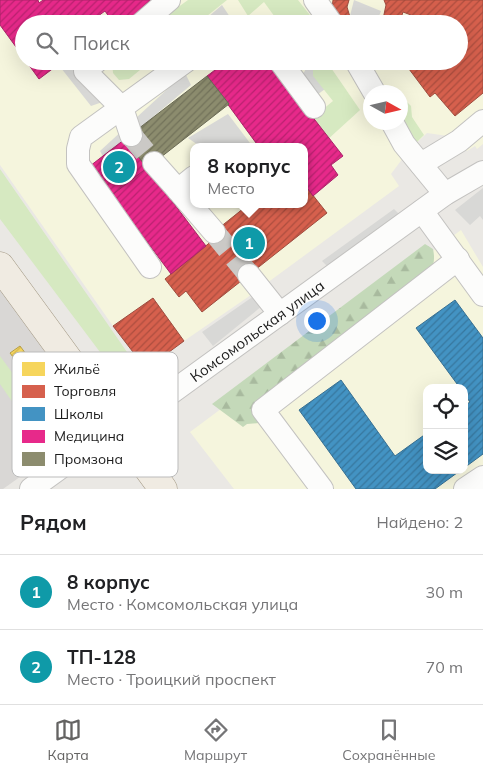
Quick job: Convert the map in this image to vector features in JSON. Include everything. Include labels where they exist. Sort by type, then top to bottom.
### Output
[{"type":"main road","points":[[0,266],[63,352]]},
{"type":"main road","points":[[154,477],[163,489]]},
{"type":"street","points":[[152,15],[169,0]]},
{"type":"street","points":[[315,0],[326,15]]},
{"type":"street","points":[[87,70],[122,108],[130,135]]},
{"type":"street","points":[[150,267],[78,164],[78,149],[81,137],[174,70]]},
{"type":"street","points":[[294,70],[314,107]]},
{"type":"street","points":[[361,70],[370,85]]},
{"type":"street","points":[[421,164],[459,141],[483,121]]},
{"type":"street","points":[[396,130],[404,144],[444,194]]},
{"type":"street","points":[[154,163],[186,184]]},
{"type":"street","name":"Комсомольская улица","points":[[178,388],[444,194],[483,172]]},
{"type":"street","points":[[200,208],[214,232]]},
{"type":"street","points":[[422,211],[483,295]]},
{"type":"street","points":[[322,489],[263,410],[458,259]]},
{"type":"street","points":[[249,275],[280,314]]},
{"type":"street","name":"Комсомольская улица","points":[[31,489],[48,477]]},
{"type":"street","points":[[465,489],[483,477]]},
{"type":"shaded area","points":[[0,0],[483,0],[483,144],[477,149],[475,146],[467,151],[455,137],[427,133],[409,150],[391,174],[399,186],[248,297],[184,341],[153,298],[113,326],[0,165]]},
{"type":"shaded area","points":[[354,0],[381,11],[379,15],[350,15]]},
{"type":"shaded area","points":[[222,5],[229,15],[210,15]]},
{"type":"shaded area","points":[[63,70],[90,70],[111,99],[91,106]]},
{"type":"shaded area","points":[[305,70],[322,70],[332,84],[314,97],[301,78]]},
{"type":"shaded area","points":[[185,73],[191,85],[104,158],[100,151]]},
{"type":"shaded area","points":[[228,114],[250,143],[195,143],[188,138]]},
{"type":"shaded area","points":[[483,188],[483,220],[480,216],[470,225],[455,210]]},
{"type":"shaded area","points":[[394,209],[403,218],[332,271],[322,261]]},
{"type":"shaded area","points":[[461,230],[483,267],[483,489],[234,489],[190,432]]},
{"type":"shaded area","points":[[0,287],[47,352],[12,352],[12,477],[20,477],[3,489],[0,489]]},
{"type":"shaded area","points":[[258,293],[262,306],[213,346],[202,332]]},
{"type":"green space","points":[[188,0],[227,0],[208,15],[167,15]]},
{"type":"green space","points":[[238,0],[298,0],[310,15],[273,15],[264,2],[247,15]]},
{"type":"green space","points":[[113,70],[140,70],[129,79],[119,80]]},
{"type":"green space","points":[[313,70],[332,70],[360,110],[326,141],[310,120],[333,101],[313,76]]},
{"type":"green space","points":[[408,103],[411,106],[412,117],[424,135],[416,143],[406,130],[408,130]]},
{"type":"green space","points":[[0,169],[127,352],[100,352],[0,219]]},
{"type":"green space","points":[[425,244],[433,249],[434,260],[431,272],[252,406],[259,423],[247,424],[243,427],[212,404]]},
{"type":"green space","points":[[0,356],[12,372],[12,401],[0,384]]},
{"type":"building: Жильё","points":[[20,346],[24,352],[12,352],[12,356],[10,353]]},
{"type":"building: Торговля","points":[[333,0],[349,0],[347,7],[349,15],[336,15],[332,8]]},
{"type":"building: Торговля","points":[[384,0],[483,0],[483,93],[455,116],[435,93],[430,97],[410,70],[468,70],[468,15],[411,15],[403,12],[402,15],[384,15],[386,5]]},
{"type":"building: Торговля","points":[[308,189],[327,213],[202,312],[186,291],[179,297],[165,279],[213,240],[214,232],[244,208],[308,208]]},
{"type":"building: Торговля","points":[[153,298],[184,341],[169,352],[133,352],[113,326]]},
{"type":"building: Школы","points":[[455,300],[483,338],[483,454],[468,465],[468,403],[470,402],[468,399],[468,384],[457,384],[416,328]]},
{"type":"building: Школы","points":[[341,380],[395,456],[423,436],[423,474],[456,474],[435,489],[356,489],[299,410]]},
{"type":"building: Медицина","points":[[0,0],[38,0],[39,3],[43,0],[156,0],[136,15],[108,15],[105,11],[99,15],[15,15],[15,46],[0,25]]},
{"type":"building: Медицина","points":[[32,70],[51,70],[39,79]]},
{"type":"building: Медицина","points":[[215,70],[276,70],[343,156],[331,165],[338,175],[313,196],[308,189],[308,143],[256,143],[207,76]]},
{"type":"building: Медицина","points":[[125,139],[147,168],[112,195],[90,166]]},
{"type":"building: Медицина","points":[[147,168],[206,246],[171,274],[112,195]]},
{"type":"building: Промзона","points":[[207,76],[229,104],[147,168],[125,139]]},
{"type":"tunnel","points":[[131,135],[154,163]]},
{"type":"tunnel","points":[[214,232],[249,275]]},
{"type":"place","name":"ТП-128","points":[[119,167]]},
{"type":"place","name":"8 корпус","points":[[249,243]]}]
